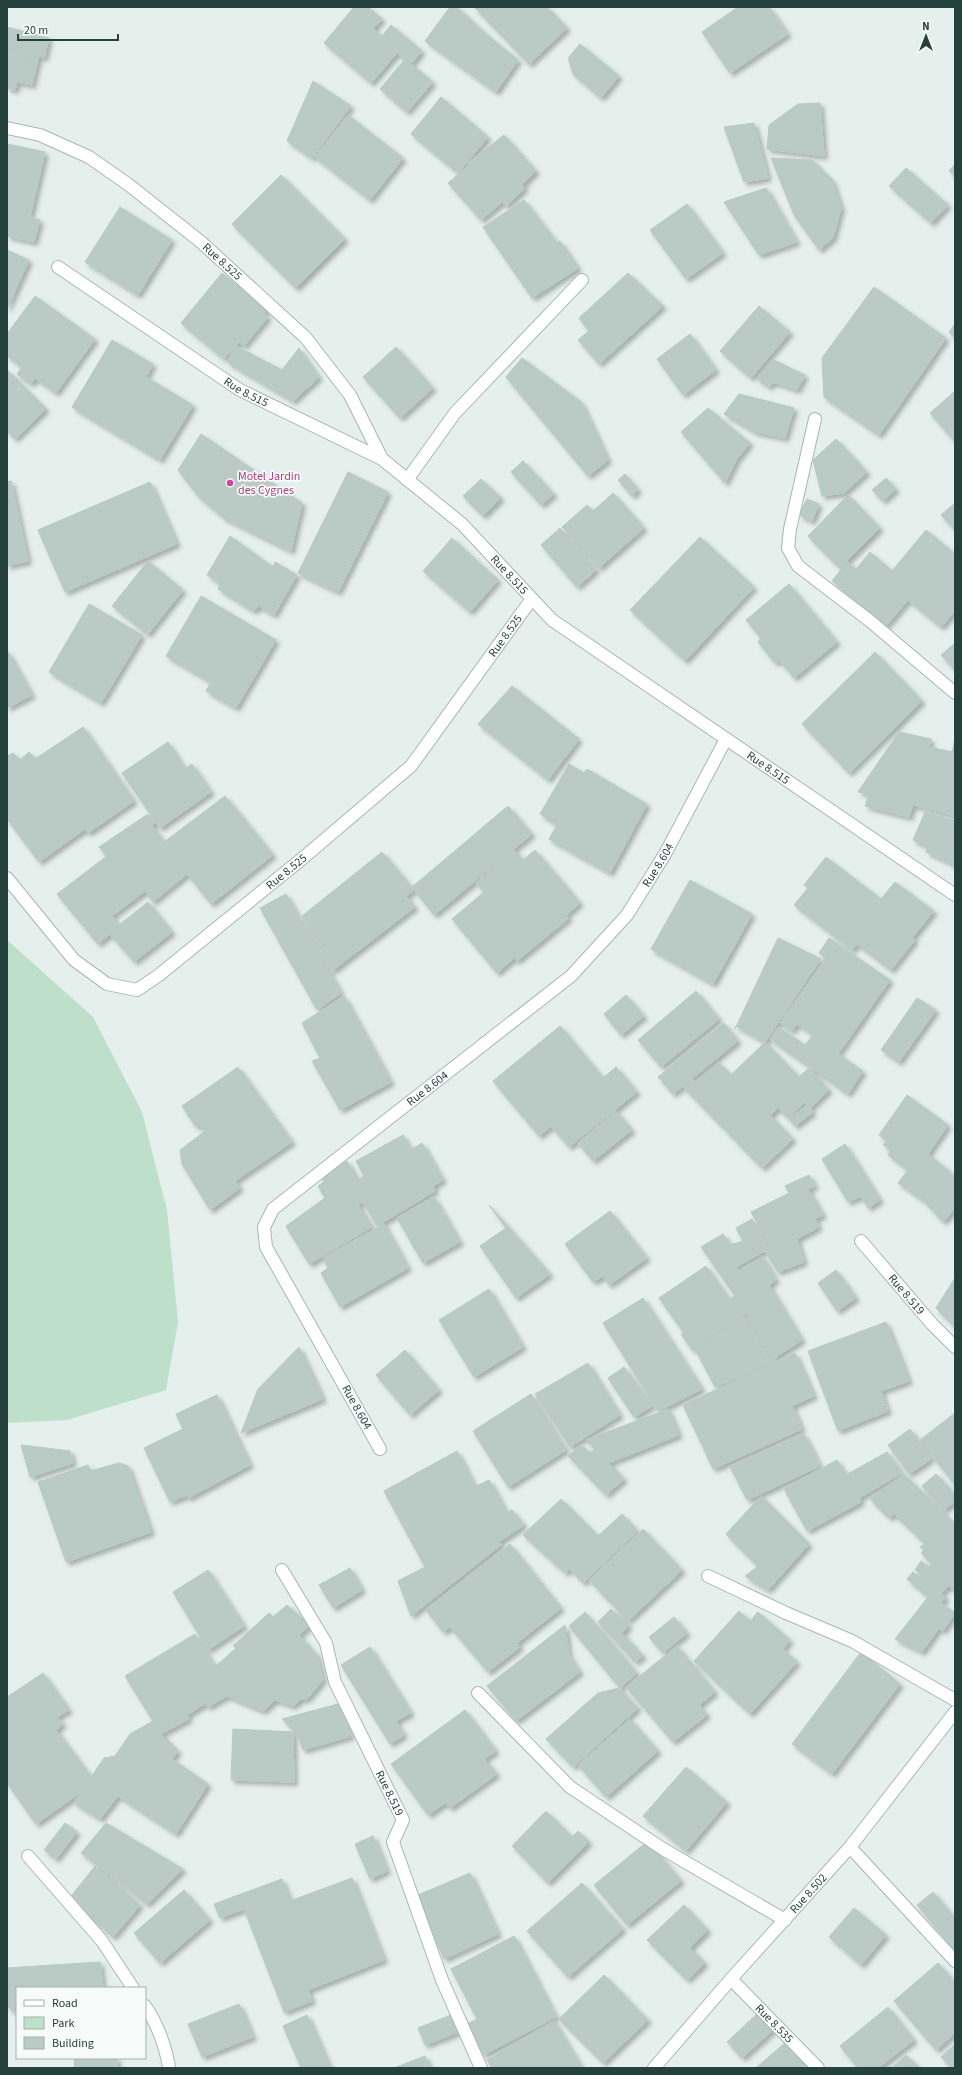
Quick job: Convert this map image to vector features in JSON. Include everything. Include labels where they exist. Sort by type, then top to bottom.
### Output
[{"type":"street","name":"Rue 8.525","points":[[7,128],[40,135],[89,157],[129,185],[201,242],[306,338],[350,395],[382,459]]},
{"type":"street","name":"Rue 8.515","points":[[58,267],[240,390],[382,459],[462,524],[531,600],[552,620],[955,895]]},
{"type":"street","points":[[408,480],[455,413],[582,280]]},
{"type":"street","points":[[816,419],[790,529],[788,548],[798,566],[870,621],[955,693]]},
{"type":"street","name":"Rue 8.525","points":[[7,878],[74,960],[107,984],[137,990],[159,975],[303,858],[411,766],[531,600]]},
{"type":"street","name":"Rue 8.604","points":[[380,1449],[266,1247],[264,1227],[273,1209],[571,976],[627,915],[665,854],[726,739]]},
{"type":"street","name":"Rue 8.519","points":[[861,1240],[932,1324],[955,1346]]},
{"type":"street","name":"Rue 8.519","points":[[282,1570],[326,1643],[335,1682],[403,1820],[393,1842],[442,1980],[481,2068]]},
{"type":"street","points":[[708,1576],[786,1613],[852,1641],[955,1700]]},
{"type":"street","points":[[478,1693],[570,1787],[663,1849],[785,1920]]},
{"type":"street","name":"Rue 8.502","points":[[654,2068],[731,1979],[850,1847],[955,1712]]},
{"type":"street","points":[[850,1847],[955,1961]]},
{"type":"street","points":[[28,1856],[102,1941],[132,1987]]},
{"type":"street","name":"Rue 8.535","points":[[731,1979],[818,2068]]},
{"type":"street","points":[[146,2007],[153,2017],[168,2060],[169,2068]]},
{"type":"green space","points":[[7,940],[93,1017],[142,1112],[167,1210],[178,1322],[166,1390],[67,1420],[7,1423]]},
{"type":"building","points":[[354,7],[368,7],[382,19],[373,29],[382,36],[391,25],[422,51],[411,64],[397,53],[371,83],[324,43]]},
{"type":"building","points":[[450,7],[457,7],[486,34],[518,60],[496,92],[425,41]]},
{"type":"building","points":[[474,7],[547,7],[567,28],[529,64]]},
{"type":"building","points":[[738,7],[769,7],[788,34],[730,73],[702,32]]},
{"type":"building","points":[[7,27],[49,38],[44,58],[39,56],[37,63],[24,60],[26,53],[7,48]]},
{"type":"building","points":[[580,44],[619,76],[601,98],[573,74],[568,58]]},
{"type":"building","points":[[7,48],[26,53],[24,60],[37,63],[32,85],[17,82],[15,90],[7,88]]},
{"type":"building","points":[[405,59],[433,82],[407,112],[380,89]]},
{"type":"building","points":[[313,81],[351,106],[312,158],[287,141]]},
{"type":"building","points":[[441,97],[488,137],[458,173],[411,134]]},
{"type":"building","points":[[820,103],[824,156],[767,149],[769,125],[798,104]]},
{"type":"building","points":[[348,115],[403,158],[370,200],[315,157]]},
{"type":"building","points":[[754,123],[768,178],[744,182],[724,127]]},
{"type":"building","points":[[504,135],[536,171],[522,185],[525,188],[506,206],[468,163]]},
{"type":"building","points":[[7,144],[45,152],[30,217],[40,220],[34,242],[7,236]]},
{"type":"building","points":[[771,158],[812,160],[832,180],[841,208],[833,238],[819,250],[794,215]]},
{"type":"building","points":[[955,164],[955,176],[949,171]]},
{"type":"building","points":[[469,165],[502,202],[481,220],[448,183]]},
{"type":"building","points":[[906,168],[948,205],[931,223],[889,186]]},
{"type":"building","points":[[281,175],[345,239],[296,288],[232,224]]},
{"type":"building","points":[[766,188],[797,242],[759,255],[724,202]]},
{"type":"building","points":[[524,200],[557,243],[560,241],[578,268],[532,298],[483,227]]},
{"type":"building","points":[[687,204],[723,253],[686,279],[650,230]]},
{"type":"building","points":[[120,207],[172,240],[138,295],[85,262]]},
{"type":"building","points":[[7,250],[29,260],[7,309]]},
{"type":"building","points":[[222,273],[266,309],[264,313],[268,317],[244,346],[239,342],[224,359],[181,323]]},
{"type":"building","points":[[628,273],[663,306],[599,364],[578,340],[589,331],[579,318]]},
{"type":"building","points":[[874,287],[946,338],[879,435],[824,397],[822,358]]},
{"type":"building","points":[[35,296],[95,339],[56,393],[35,378],[31,384],[17,374],[22,367],[7,356],[7,334]]},
{"type":"building","points":[[759,306],[790,332],[751,378],[720,351]]},
{"type":"building","points":[[955,324],[955,338],[949,332]]},
{"type":"building","points":[[690,334],[716,370],[683,395],[657,359]]},
{"type":"building","points":[[112,340],[153,364],[146,377],[193,405],[160,460],[72,407]]},
{"type":"building","points":[[236,346],[282,370],[299,348],[319,377],[293,401],[227,362]]},
{"type":"building","points":[[396,347],[433,388],[400,418],[363,377]]},
{"type":"building","points":[[522,358],[581,402],[608,460],[588,476],[506,377]]},
{"type":"building","points":[[774,360],[805,375],[797,390],[777,383],[772,383],[769,387],[756,378]]},
{"type":"building","points":[[7,370],[46,409],[15,439],[7,431]]},
{"type":"building","points":[[955,391],[955,442],[930,413]]},
{"type":"building","points":[[739,394],[794,408],[785,438],[755,432],[724,414]]},
{"type":"building","points":[[708,408],[750,443],[737,459],[725,483],[681,432]]},
{"type":"building","name":"Motel Jardin des Cygnes","points":[[201,434],[302,503],[291,551],[224,518],[198,496],[178,470]]},
{"type":"building","points":[[836,439],[867,472],[844,493],[822,496],[813,460]]},
{"type":"building","points":[[523,461],[554,494],[541,505],[511,472]]},
{"type":"building","points":[[348,472],[388,492],[338,592],[298,573]]},
{"type":"building","points":[[625,474],[638,490],[632,496],[618,480]]},
{"type":"building","points":[[886,478],[896,489],[883,501],[872,490]]},
{"type":"building","points":[[481,479],[501,498],[483,516],[463,496]]},
{"type":"building","points":[[11,481],[28,561],[7,566],[7,482]]},
{"type":"building","points":[[150,482],[177,544],[65,592],[38,530]]},
{"type":"building","points":[[613,493],[644,528],[599,568],[562,527],[587,505],[593,511]]},
{"type":"building","points":[[848,495],[880,528],[840,568],[808,536]]},
{"type":"building","points":[[807,499],[819,504],[812,521],[799,515]]},
{"type":"building","points":[[955,503],[955,530],[941,515]]},
{"type":"building","points":[[560,528],[596,570],[577,587],[541,545]]},
{"type":"building","points":[[926,530],[955,554],[955,611],[941,627],[908,600],[886,626],[832,581],[847,562],[856,569],[870,552],[892,571]]},
{"type":"building","points":[[230,536],[273,567],[275,562],[297,575],[274,615],[259,606],[254,611],[218,589],[221,584],[207,575]]},
{"type":"building","points":[[700,537],[754,587],[685,661],[630,610]]},
{"type":"building","points":[[452,538],[498,580],[470,612],[423,571]]},
{"type":"building","points":[[148,561],[183,590],[148,634],[112,606]]},
{"type":"building","points":[[789,584],[837,642],[794,678],[779,660],[775,663],[758,642],[761,638],[746,620]]},
{"type":"building","points":[[201,596],[276,640],[236,708],[206,691],[211,682],[166,656]]},
{"type":"building","points":[[89,604],[142,635],[101,703],[49,672]]},
{"type":"building","points":[[955,643],[955,670],[941,655]]},
{"type":"building","points":[[7,650],[32,695],[7,708]]},
{"type":"building","points":[[875,652],[922,701],[849,773],[802,724]]},
{"type":"building","points":[[512,686],[579,739],[548,780],[478,724]]},
{"type":"building","points":[[83,727],[134,801],[88,833],[85,829],[39,862],[7,819],[7,756],[13,753],[20,760],[29,752],[35,759]]},
{"type":"building","points":[[899,732],[931,739],[929,747],[952,752],[955,739],[955,816],[913,805],[909,817],[865,806],[869,794],[858,792]]},
{"type":"building","points":[[168,742],[185,769],[192,764],[211,792],[160,828],[122,773]]},
{"type":"building","points":[[569,764],[584,773],[587,769],[647,804],[610,873],[549,839],[557,825],[540,814]]},
{"type":"building","points":[[225,796],[273,855],[211,904],[187,874],[153,902],[145,891],[112,916],[119,925],[148,902],[172,932],[134,962],[110,934],[98,944],[57,894],[107,856],[99,847],[148,814],[155,823],[152,826],[164,842]]},
{"type":"building","points":[[508,806],[532,834],[434,915],[412,887]]},
{"type":"building","points":[[925,812],[955,821],[955,865],[926,852],[928,847],[913,840]]},
{"type":"building","points":[[514,850],[523,860],[535,850],[580,903],[566,915],[569,918],[517,961],[514,958],[497,973],[452,919],[484,892],[476,883]]},
{"type":"building","points":[[382,852],[414,890],[406,896],[415,907],[332,971],[302,916]]},
{"type":"building","points":[[826,857],[881,899],[895,882],[934,911],[912,938],[915,940],[891,970],[857,944],[852,950],[794,905],[808,888],[804,885]]},
{"type":"building","points":[[690,880],[752,914],[713,984],[651,949]]},
{"type":"building","points":[[286,894],[341,993],[317,1010],[260,908]]},
{"type":"building","points":[[778,938],[821,959],[765,1042],[736,1026]]},
{"type":"building","points":[[829,938],[890,980],[838,1054],[863,1071],[848,1094],[770,1039],[778,1027],[805,1045],[813,1035],[797,1024],[792,1031],[780,1023],[826,958],[819,953]]},
{"type":"building","points":[[696,991],[719,1019],[661,1067],[638,1040]]},
{"type":"building","points":[[626,995],[644,1016],[621,1035],[604,1014]]},
{"type":"building","points":[[344,996],[391,1082],[340,1110],[312,1061],[320,1058],[302,1023]]},
{"type":"building","points":[[917,998],[936,1010],[899,1062],[881,1050]]},
{"type":"building","points":[[724,1023],[738,1041],[673,1094],[658,1077]]},
{"type":"building","points":[[560,1026],[603,1078],[616,1067],[637,1092],[569,1147],[551,1126],[539,1136],[493,1081]]},
{"type":"building","points":[[765,1042],[799,1077],[809,1068],[829,1090],[810,1108],[805,1102],[788,1118],[778,1108],[770,1115],[793,1139],[762,1168],[683,1087],[693,1079],[697,1083],[718,1062],[731,1075]]},
{"type":"building","points":[[238,1067],[292,1142],[235,1181],[240,1188],[210,1210],[182,1164],[180,1150],[205,1131],[200,1125],[196,1127],[182,1106]]},
{"type":"building","points":[[907,1095],[948,1125],[928,1154],[949,1171],[951,1178],[955,1174],[955,1208],[943,1222],[924,1201],[898,1183],[908,1170],[888,1155],[891,1150],[883,1145],[887,1141],[879,1135]]},
{"type":"building","points":[[807,1105],[813,1112],[795,1126],[789,1119]]},
{"type":"building","points":[[616,1111],[632,1130],[593,1161],[578,1143]]},
{"type":"building","points":[[403,1135],[411,1150],[422,1143],[443,1180],[433,1186],[435,1191],[377,1226],[363,1202],[358,1205],[372,1227],[309,1264],[286,1226],[325,1198],[318,1186],[324,1182],[321,1177],[347,1161],[358,1180],[364,1176],[356,1161]]},
{"type":"building","points":[[845,1144],[880,1200],[868,1208],[861,1196],[848,1202],[822,1159]]},
{"type":"building","points":[[809,1175],[815,1186],[808,1189],[823,1215],[815,1219],[819,1227],[797,1239],[804,1262],[778,1272],[765,1251],[736,1267],[739,1271],[763,1257],[776,1280],[769,1285],[802,1340],[773,1359],[746,1314],[692,1350],[681,1334],[684,1333],[659,1298],[706,1266],[729,1299],[735,1296],[701,1247],[723,1234],[730,1245],[743,1241],[736,1228],[752,1219],[769,1249],[771,1248],[751,1212],[789,1193],[785,1186]]},
{"type":"building","points":[[434,1197],[460,1242],[423,1263],[397,1218]]},
{"type":"building","points":[[489,1205],[550,1274],[516,1298],[480,1246],[506,1228]]},
{"type":"building","points":[[610,1211],[647,1258],[609,1285],[603,1276],[593,1282],[565,1244]]},
{"type":"building","points":[[384,1224],[408,1268],[340,1307],[321,1273],[328,1268],[323,1258]]},
{"type":"building","points":[[836,1270],[856,1298],[837,1311],[818,1283]]},
{"type":"building","points":[[955,1278],[955,1327],[936,1308]]},
{"type":"building","points":[[489,1289],[523,1347],[474,1377],[439,1320]]},
{"type":"building","points":[[643,1298],[702,1389],[658,1411],[603,1323]]},
{"type":"building","points":[[744,1315],[772,1363],[715,1387],[695,1349]]},
{"type":"building","points":[[886,1322],[909,1381],[881,1391],[888,1411],[838,1431],[808,1351]]},
{"type":"building","points":[[299,1347],[323,1399],[241,1433],[258,1389]]},
{"type":"building","points":[[405,1350],[439,1390],[410,1415],[376,1375]]},
{"type":"building","points":[[795,1353],[814,1396],[792,1406],[802,1429],[713,1469],[683,1405]]},
{"type":"building","points":[[588,1363],[620,1415],[570,1447],[535,1394]]},
{"type":"building","points":[[624,1367],[652,1406],[634,1417],[608,1378]]},
{"type":"building","points":[[531,1394],[566,1450],[508,1487],[473,1431]]},
{"type":"building","points":[[217,1395],[250,1465],[188,1498],[187,1495],[170,1502],[144,1448],[183,1429],[176,1414]]},
{"type":"building","points":[[668,1409],[679,1435],[609,1463],[624,1479],[606,1495],[568,1456],[581,1445],[590,1453],[595,1449],[586,1440]]},
{"type":"building","points":[[955,1413],[955,1485],[920,1440]]},
{"type":"building","points":[[910,1429],[931,1459],[909,1474],[888,1445]]},
{"type":"building","points":[[804,1434],[820,1466],[747,1500],[730,1467]]},
{"type":"building","points":[[21,1445],[70,1451],[73,1463],[30,1477]]},
{"type":"building","points":[[457,1451],[475,1487],[489,1480],[507,1513],[512,1510],[524,1525],[499,1542],[501,1545],[411,1616],[398,1581],[425,1567],[384,1491]]},
{"type":"building","points":[[887,1452],[902,1473],[859,1498],[861,1502],[807,1531],[784,1489],[837,1460],[846,1475]]},
{"type":"building","points":[[119,1463],[128,1466],[151,1532],[66,1562],[38,1482],[88,1465],[90,1471]]},
{"type":"building","points":[[904,1474],[955,1524],[955,1591],[949,1586],[941,1593],[946,1598],[941,1603],[955,1613],[943,1631],[939,1628],[922,1652],[895,1639],[928,1597],[907,1579],[913,1572],[920,1577],[922,1575],[915,1570],[921,1561],[929,1567],[932,1564],[921,1553],[924,1550],[920,1547],[925,1544],[894,1514],[889,1518],[870,1499]]},
{"type":"building","points":[[936,1474],[955,1494],[955,1501],[944,1510],[922,1486]]},
{"type":"building","points":[[761,1496],[809,1544],[768,1590],[745,1576],[758,1566],[726,1534]]},
{"type":"building","points":[[561,1499],[598,1536],[622,1514],[638,1531],[583,1583],[570,1569],[565,1573],[523,1535]]},
{"type":"building","points":[[643,1529],[682,1570],[628,1621],[589,1580]]},
{"type":"building","points":[[510,1544],[561,1608],[517,1643],[520,1647],[488,1672],[450,1627],[443,1632],[426,1610]]},
{"type":"building","points":[[350,1568],[362,1590],[333,1608],[319,1585]]},
{"type":"building","points":[[208,1570],[244,1626],[208,1650],[173,1592]]},
{"type":"building","points":[[287,1605],[310,1625],[299,1635],[317,1655],[323,1680],[307,1699],[301,1699],[293,1706],[275,1700],[263,1711],[227,1696],[208,1707],[206,1703],[187,1715],[189,1719],[161,1734],[178,1751],[172,1759],[208,1784],[176,1834],[118,1796],[100,1819],[74,1803],[80,1793],[36,1824],[7,1783],[7,1697],[43,1673],[69,1710],[57,1717],[63,1724],[56,1730],[91,1777],[104,1758],[115,1756],[130,1734],[153,1721],[125,1676],[195,1634],[215,1667],[236,1648],[233,1646],[269,1613],[273,1617]]},
{"type":"building","points":[[611,1609],[629,1626],[622,1633],[643,1656],[635,1662],[598,1622]]},
{"type":"building","points":[[739,1611],[750,1621],[758,1612],[790,1640],[783,1649],[797,1662],[750,1714],[694,1661]]},
{"type":"building","points":[[585,1612],[637,1673],[620,1688],[569,1626]]},
{"type":"building","points":[[674,1617],[687,1633],[663,1653],[649,1637]]},
{"type":"building","points":[[565,1625],[569,1655],[580,1672],[516,1721],[487,1686]]},
{"type":"building","points":[[677,1646],[715,1692],[699,1705],[707,1715],[673,1742],[626,1687]]},
{"type":"building","points":[[370,1647],[411,1713],[396,1721],[404,1735],[390,1744],[341,1665]]},
{"type":"building","points":[[861,1652],[900,1684],[832,1774],[792,1744]]},
{"type":"building","points":[[619,1688],[638,1708],[573,1767],[546,1739],[598,1693]]},
{"type":"building","points":[[338,1704],[351,1736],[303,1750],[297,1734],[282,1719]]},
{"type":"building","points":[[465,1710],[496,1751],[484,1759],[497,1774],[450,1808],[445,1803],[428,1815],[391,1764]]},
{"type":"building","points":[[630,1719],[658,1751],[606,1797],[578,1765]]},
{"type":"building","points":[[233,1729],[293,1732],[294,1782],[231,1780]]},
{"type":"building","points":[[686,1767],[727,1802],[686,1851],[643,1816]]},
{"type":"building","points":[[546,1811],[572,1837],[578,1831],[589,1842],[548,1883],[512,1846]]},
{"type":"building","points":[[65,1823],[77,1832],[56,1859],[44,1850]]},
{"type":"building","points":[[106,1823],[183,1869],[147,1904],[81,1853]]},
{"type":"building","points":[[373,1836],[387,1871],[370,1879],[355,1844]]},
{"type":"building","points":[[648,1841],[681,1881],[627,1925],[594,1885]]},
{"type":"building","points":[[95,1866],[140,1905],[113,1937],[69,1899]]},
{"type":"building","points":[[470,1873],[498,1934],[444,1959],[416,1896]]},
{"type":"building","points":[[352,1878],[384,1960],[308,1990],[312,2001],[284,2012],[244,1909],[220,1918],[214,1904],[282,1879],[290,1901]]},
{"type":"building","points":[[582,1883],[623,1929],[568,1977],[527,1931]]},
{"type":"building","points":[[184,1890],[210,1920],[160,1963],[134,1933]]},
{"type":"building","points":[[933,1892],[953,1916],[955,1915],[955,1951],[917,1905]]},
{"type":"building","points":[[684,1905],[708,1930],[690,1948],[705,1963],[687,1980],[647,1940]]},
{"type":"building","points":[[854,1908],[886,1935],[861,1965],[829,1937]]},
{"type":"building","points":[[514,1936],[556,2017],[483,2055],[467,2024],[477,2019],[451,1969]]},
{"type":"building","points":[[100,1962],[103,1987],[16,1987],[16,2013],[7,2006],[7,1968]]},
{"type":"building","points":[[938,1963],[955,1983],[955,2033],[936,2050],[894,2001]]},
{"type":"building","points":[[604,1975],[648,2020],[603,2063],[559,2019]]},
{"type":"building","points":[[239,2004],[253,2037],[202,2057],[188,2024]]},
{"type":"building","points":[[888,2007],[914,2040],[878,2068],[858,2068],[840,2046]]},
{"type":"building","points":[[758,2013],[773,2030],[742,2058],[727,2042]]},
{"type":"building","points":[[307,2015],[330,2068],[301,2068],[283,2026]]},
{"type":"building","points":[[451,2015],[458,2032],[425,2045],[418,2028]]},
{"type":"building","points":[[554,2021],[582,2068],[492,2068],[487,2060]]},
{"type":"building","points":[[787,2041],[810,2068],[756,2068]]},
{"type":"building","points":[[955,2044],[955,2068],[952,2068],[941,2057]]},
{"type":"building","points":[[906,2055],[919,2068],[892,2068]]},
{"type":"building","points":[[425,2056],[430,2068],[394,2068]]},
{"type":"building","points":[[74,2059],[117,2059],[117,2068],[75,2068]]},
{"type":"place","name":"Motel Jardin des Cygnes","points":[[230,483]]}]
